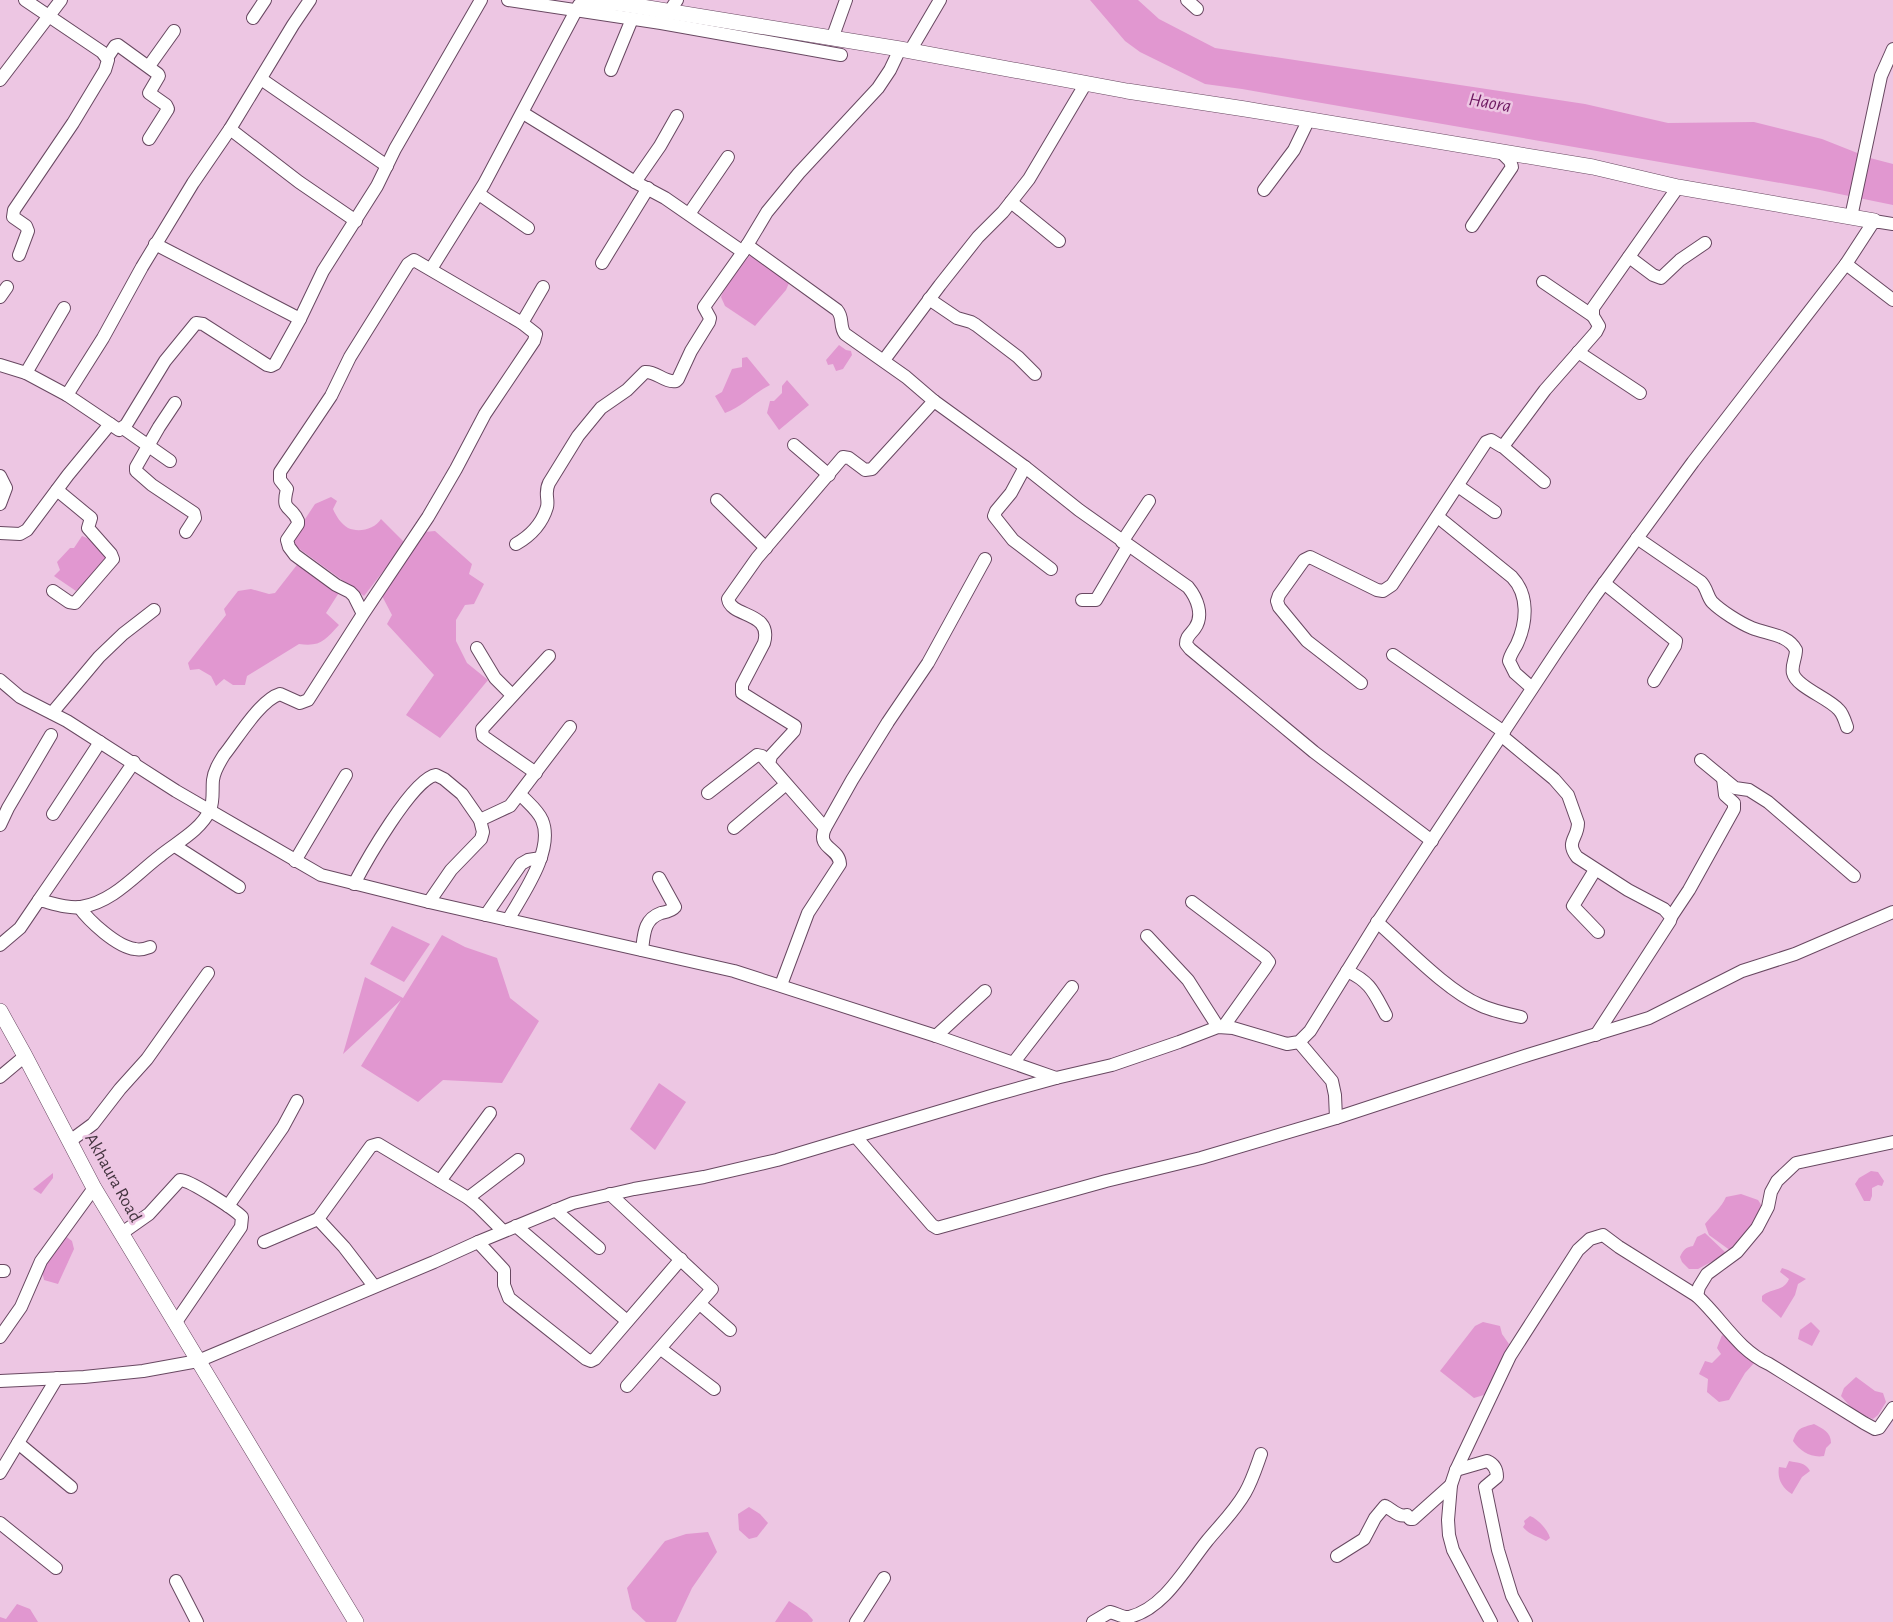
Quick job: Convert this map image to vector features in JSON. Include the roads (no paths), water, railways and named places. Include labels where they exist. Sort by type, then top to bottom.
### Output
[{"type":"main road","points":[[588,0],[673,6],[832,40],[905,50],[1127,92],[1309,119],[1593,166],[1678,187],[1874,221]]},
{"type":"main road","name":"Akhaura Road","points":[[0,1011],[94,1188],[356,1622]]},
{"type":"street","points":[[24,0],[102,52],[107,58]]},
{"type":"street","points":[[0,80],[61,0]]},
{"type":"street","points":[[253,18],[265,0]]},
{"type":"street","points":[[67,395],[103,338],[155,244],[230,129],[310,0]]},
{"type":"street","points":[[0,365],[26,373],[67,395],[119,430],[123,428],[165,361],[196,323],[203,324],[271,366],[277,362],[323,271],[356,221],[395,148],[481,0]]},
{"type":"street","points":[[508,0],[579,5],[632,19],[841,54]]},
{"type":"street","points":[[516,544],[526,538],[536,528],[546,508],[548,483],[578,436],[601,408],[626,390],[645,372],[653,372],[672,382],[676,381],[691,351],[709,322],[710,318],[704,307],[745,249],[767,212],[811,160],[878,88],[940,0]]},
{"type":"street","points":[[1187,0],[1197,9]]},
{"type":"street","points":[[832,40],[841,2]]},
{"type":"street","points":[[431,269],[479,194],[579,5]]},
{"type":"street","points":[[610,70],[632,19]]},
{"type":"street","points":[[149,66],[174,31]]},
{"type":"street","points":[[19,254],[28,231],[26,226],[13,217],[14,210],[73,123],[105,70],[107,58],[114,46],[118,46],[149,66],[159,75],[149,89],[149,94],[166,105],[168,109],[149,139]]},
{"type":"street","points":[[1851,217],[1877,92],[1884,68],[1893,49]]},
{"type":"street","points":[[261,79],[386,166]]},
{"type":"street","points":[[884,360],[929,299],[984,230],[1011,202],[1039,165],[1086,83]]},
{"type":"street","points":[[523,114],[635,182],[665,198],[829,303],[840,314],[841,326],[845,334],[884,360],[934,401],[1025,467],[1125,544],[1182,583],[1192,593],[1200,616],[1197,625],[1186,637],[1186,644],[1190,649],[1314,752],[1432,841]]},
{"type":"street","points":[[635,182],[660,146],[677,116]]},
{"type":"street","points":[[1264,190],[1294,150],[1309,119]]},
{"type":"street","points":[[230,129],[299,182],[356,221]]},
{"type":"street","points":[[1472,226],[1512,167],[1510,161],[1500,151]]},
{"type":"street","points":[[689,214],[728,157]]},
{"type":"street","points":[[1593,316],[1594,306],[1678,187]]},
{"type":"street","points":[[602,264],[648,188]]},
{"type":"street","points":[[479,194],[528,228]]},
{"type":"street","points":[[1011,202],[1059,241]]},
{"type":"street","points":[[1147,936],[1188,980],[1221,1026],[1287,1044],[1299,1042],[1310,1030],[1378,922],[1532,688],[1604,583],[1846,264],[1874,221],[1893,224]]},
{"type":"street","points":[[1628,257],[1652,275],[1661,278],[1680,260],[1705,243]]},
{"type":"street","points":[[155,244],[300,319]]},
{"type":"street","points":[[40,900],[79,907],[96,902],[112,894],[189,835],[209,811],[212,803],[213,778],[219,764],[256,714],[273,697],[280,694],[300,703],[308,700],[362,614],[428,517],[485,414],[534,341],[535,333],[522,323],[414,260],[408,264],[350,357],[331,396],[280,472],[280,480],[287,489],[284,497],[285,504],[298,521],[298,524],[288,537],[288,547],[295,555],[336,585],[350,592],[362,614]]},
{"type":"street","points":[[1846,264],[1893,300]]},
{"type":"street","points":[[1502,446],[1599,328],[1599,324],[1593,316],[1542,282]]},
{"type":"street","points":[[522,323],[543,287]]},
{"type":"street","points":[[929,299],[956,318],[976,325],[1018,357],[1035,374]]},
{"type":"street","points":[[26,373],[64,308]]},
{"type":"street","points":[[1578,352],[1640,393]]},
{"type":"street","points":[[769,764],[772,756],[794,731],[795,726],[742,693],[742,685],[764,643],[765,636],[763,627],[758,620],[730,605],[728,600],[742,578],[766,548],[845,457],[850,458],[865,470],[872,469],[934,401]]},
{"type":"street","points":[[175,402],[136,467],[136,471],[152,485],[194,513],[195,518],[186,532]]},
{"type":"street","points":[[2,533],[12,535],[24,533],[110,424]]},
{"type":"street","points":[[123,428],[170,461]]},
{"type":"street","points":[[1361,683],[1307,641],[1277,604],[1279,595],[1304,560],[1310,557],[1377,590],[1386,590],[1392,585],[1488,441],[1492,440],[1502,446],[1544,482]]},
{"type":"street","points":[[794,445],[828,475]]},
{"type":"street","points":[[1025,467],[1011,493],[996,510],[994,516],[1013,540],[1051,569]]},
{"type":"street","points":[[0,476],[6,488],[0,504]]},
{"type":"street","points":[[1458,486],[1495,512]]},
{"type":"street","points":[[53,591],[68,602],[75,603],[111,564],[113,559],[112,554],[88,528],[91,518],[57,490]]},
{"type":"street","points":[[717,500],[766,548]]},
{"type":"street","points":[[1082,600],[1093,601],[1097,598],[1149,501]]},
{"type":"street","points":[[1438,517],[1512,577],[1518,585],[1525,614],[1520,637],[1509,658],[1509,664],[1515,673],[1532,688]]},
{"type":"street","points":[[1637,538],[1701,582],[1712,602],[1750,627],[1776,635],[1792,644],[1796,653],[1793,670],[1794,676],[1802,684],[1837,708],[1847,727]]},
{"type":"street","points":[[781,985],[808,913],[814,901],[840,864],[839,859],[822,840],[825,828],[888,722],[928,663],[985,559]]},
{"type":"street","points":[[1604,583],[1676,640],[1675,646],[1654,681]]},
{"type":"street","points":[[52,713],[99,657],[123,634],[154,610]]},
{"type":"street","points":[[477,648],[495,678],[512,695]]},
{"type":"street","points":[[1393,655],[1503,734],[1568,795],[1575,810],[1578,823],[1572,849],[1577,857],[1595,870],[1664,909],[1671,917]]},
{"type":"street","points":[[536,773],[487,739],[482,732],[487,722],[549,656]]},
{"type":"street","points":[[0,680],[20,696],[134,762],[209,811],[321,875],[429,902],[734,971],[1014,1062],[1049,1080]]},
{"type":"street","points":[[480,820],[505,810],[520,794],[570,727]]},
{"type":"street","points":[[0,825],[51,735]]},
{"type":"street","points":[[53,814],[100,742]]},
{"type":"street","points":[[708,793],[758,756],[762,756],[825,828]]},
{"type":"street","points":[[1701,760],[1738,790],[1749,790],[1768,802],[1854,876]]},
{"type":"street","points":[[0,945],[20,928],[134,762]]},
{"type":"street","points":[[295,861],[346,775]]},
{"type":"street","points":[[354,884],[369,856],[406,802],[421,784],[431,776],[439,777],[462,794],[480,820],[483,832],[481,839],[451,870],[429,902]]},
{"type":"street","points":[[1596,1035],[1689,890],[1734,809],[1734,803],[1725,795],[1723,778]]},
{"type":"street","points":[[734,828],[786,784]]},
{"type":"street","points":[[508,920],[536,872],[545,839],[544,823],[538,813],[520,794]]},
{"type":"street","points":[[175,846],[239,887]]},
{"type":"street","points":[[486,915],[521,864],[528,860],[541,858]]},
{"type":"street","points":[[1595,870],[1573,906],[1598,932]]},
{"type":"street","points":[[642,950],[645,928],[650,919],[673,910],[675,907],[659,878]]},
{"type":"street","points":[[0,1380],[84,1377],[143,1371],[198,1362],[573,1203],[610,1194],[704,1177],[777,1160],[1014,1089],[1112,1065],[1221,1026],[1269,962],[1192,902]]},
{"type":"street","points":[[79,907],[92,923],[122,944],[134,949],[150,948]]},
{"type":"street","points":[[856,1137],[932,1225],[937,1228],[1152,1171],[1336,1118],[1528,1055],[1649,1018],[1742,971],[1795,954],[1893,912]]},
{"type":"street","points":[[1378,922],[1426,966],[1470,1000],[1491,1010],[1521,1017]]},
{"type":"street","points":[[1347,971],[1363,979],[1370,986],[1386,1015]]},
{"type":"street","points":[[70,1141],[92,1124],[120,1089],[147,1060],[208,973]]},
{"type":"street","points":[[1014,1062],[1072,987]]},
{"type":"street","points":[[936,1036],[985,991]]},
{"type":"street","points":[[1299,1042],[1332,1081],[1336,1096],[1336,1118]]},
{"type":"street","points":[[0,1077],[25,1056]]},
{"type":"street","points":[[228,1206],[283,1127],[297,1101]]},
{"type":"street","points":[[440,1181],[490,1113]]},
{"type":"street","points":[[1697,1296],[1708,1274],[1737,1252],[1757,1228],[1768,1207],[1771,1192],[1777,1181],[1796,1163],[1893,1142]]},
{"type":"street","points":[[264,1242],[318,1219],[374,1144],[381,1145],[468,1198],[503,1232]]},
{"type":"street","points":[[468,1198],[518,1160]]},
{"type":"street","points":[[122,1233],[149,1214],[180,1180],[190,1182],[242,1217],[242,1227],[176,1322]]},
{"type":"street","points":[[0,1337],[21,1307],[41,1261],[94,1188]]},
{"type":"street","points":[[610,1194],[712,1287],[711,1293],[627,1386]]},
{"type":"street","points":[[555,1210],[599,1248]]},
{"type":"street","points":[[318,1219],[344,1247],[374,1286]]},
{"type":"street","points":[[516,1226],[627,1321]]},
{"type":"street","points":[[1491,1622],[1453,1550],[1448,1520],[1451,1485],[1456,1470],[1510,1356],[1566,1266],[1584,1243],[1594,1236],[1603,1235],[1640,1261],[1697,1296],[1712,1310],[1744,1349],[1864,1423],[1875,1429],[1879,1428],[1893,1408]]},
{"type":"street","points":[[478,1242],[504,1270],[504,1284],[509,1298],[591,1361],[595,1359],[680,1259]]},
{"type":"street","points":[[700,1304],[730,1330]]},
{"type":"street","points":[[661,1349],[714,1389]]},
{"type":"street","points":[[0,1473],[57,1378]]},
{"type":"street","points":[[18,1443],[71,1487]]},
{"type":"street","points":[[1093,1622],[1110,1612],[1125,1617],[1133,1615],[1158,1601],[1171,1590],[1209,1539],[1224,1524],[1245,1494],[1261,1454]]},
{"type":"street","points":[[1456,1470],[1487,1461],[1497,1470],[1497,1477],[1485,1487],[1498,1550],[1512,1596],[1526,1622]]},
{"type":"street","points":[[1337,1556],[1364,1538],[1375,1518],[1385,1506],[1398,1514],[1407,1515],[1412,1519],[1451,1485]]},
{"type":"street","points":[[0,1523],[56,1568]]},
{"type":"street","points":[[856,1622],[884,1578]]},
{"type":"street","points":[[176,1581],[197,1622]]},
{"type":"water","name":"Haora","points":[[1090,0],[1138,0],[1159,19],[1215,48],[1585,104],[1668,123],[1754,122],[1822,139],[1870,158],[1893,164],[1893,205],[1815,189],[1205,84],[1140,52],[1125,41]]},
{"type":"water","points":[[751,255],[789,283],[786,290],[755,326],[725,306],[721,297],[734,274]]},
{"type":"water","points":[[839,345],[851,351],[852,355],[843,369],[836,371],[833,364],[828,365],[826,360]]},
{"type":"water","points":[[747,357],[770,385],[725,413],[715,396],[722,392],[732,369],[742,367],[742,358]]},
{"type":"water","points":[[787,380],[809,405],[779,430],[767,413],[770,401],[774,401],[782,393],[782,386]]},
{"type":"water","points":[[331,497],[337,501],[333,509],[341,522],[348,528],[357,530],[371,528],[381,519],[405,543],[364,596],[290,542],[315,504]]},
{"type":"water","points":[[435,531],[472,564],[469,574],[484,584],[474,604],[465,605],[456,620],[456,641],[467,663],[488,680],[440,738],[406,715],[434,675],[387,624],[392,615],[381,594],[424,532]]},
{"type":"water","points":[[82,536],[105,548],[106,559],[76,591],[54,576],[60,570],[57,562],[70,548],[74,548]]},
{"type":"water","points":[[300,561],[340,591],[326,613],[339,625],[330,635],[318,643],[299,644],[247,676],[245,685],[233,685],[224,679],[216,686],[211,676],[199,669],[190,670],[188,663],[226,615],[224,609],[238,591],[251,589],[269,594],[275,593]]},
{"type":"water","points":[[392,926],[430,944],[404,982],[370,964]]},
{"type":"water","points":[[442,935],[465,947],[497,958],[510,998],[539,1021],[502,1083],[443,1080],[418,1102],[361,1066],[401,1000],[343,1054],[365,977],[403,998]]},
{"type":"water","points":[[659,1083],[686,1102],[655,1150],[630,1129]]},
{"type":"water","points":[[1871,1171],[1878,1172],[1884,1181],[1882,1186],[1878,1185],[1872,1188],[1870,1201],[1864,1201],[1855,1184],[1859,1178]]},
{"type":"water","points":[[53,1173],[53,1178],[41,1194],[33,1189]]},
{"type":"water","points":[[1741,1194],[1758,1200],[1762,1206],[1756,1223],[1731,1251],[1709,1235],[1705,1224],[1726,1197]]},
{"type":"water","points":[[1705,1233],[1725,1252],[1724,1255],[1698,1269],[1689,1269],[1682,1262],[1680,1257],[1682,1252],[1688,1247],[1693,1246],[1697,1237]]},
{"type":"water","points":[[64,1235],[72,1241],[74,1249],[58,1284],[44,1280],[42,1271]]},
{"type":"water","points":[[1782,1268],[1806,1279],[1798,1284],[1795,1295],[1781,1318],[1762,1301],[1762,1296],[1787,1283],[1789,1279],[1780,1272]]},
{"type":"water","points":[[1483,1322],[1500,1326],[1502,1334],[1509,1344],[1487,1394],[1474,1398],[1440,1371],[1475,1326]]},
{"type":"water","points":[[1811,1322],[1820,1331],[1812,1346],[1798,1339],[1800,1330]]},
{"type":"water","points":[[1722,1335],[1741,1346],[1755,1362],[1745,1373],[1729,1400],[1719,1402],[1707,1392],[1708,1379],[1699,1374],[1705,1361],[1712,1363],[1721,1354],[1717,1348]]},
{"type":"water","points":[[1856,1377],[1875,1391],[1883,1393],[1886,1402],[1878,1415],[1873,1419],[1855,1412],[1841,1396],[1844,1388]]},
{"type":"water","points":[[1814,1424],[1826,1431],[1831,1439],[1831,1443],[1826,1448],[1824,1456],[1815,1456],[1807,1453],[1793,1441],[1800,1429]]},
{"type":"water","points":[[1789,1461],[1804,1464],[1810,1471],[1802,1477],[1792,1494],[1785,1489],[1779,1475],[1779,1467],[1786,1468]]},
{"type":"water","points":[[749,1507],[760,1514],[768,1523],[757,1537],[749,1539],[739,1530],[738,1514]]},
{"type":"water","points":[[1530,1516],[1542,1525],[1550,1538],[1546,1541],[1525,1530],[1523,1527],[1524,1521]]},
{"type":"water","points":[[708,1532],[717,1552],[692,1588],[676,1622],[646,1622],[632,1609],[627,1588],[665,1541],[686,1534]]},
{"type":"water","points":[[789,1601],[807,1613],[813,1620],[812,1622],[775,1622]]},
{"type":"water","points":[[17,1604],[30,1609],[38,1622],[0,1622],[0,1617],[6,1619]]}]
